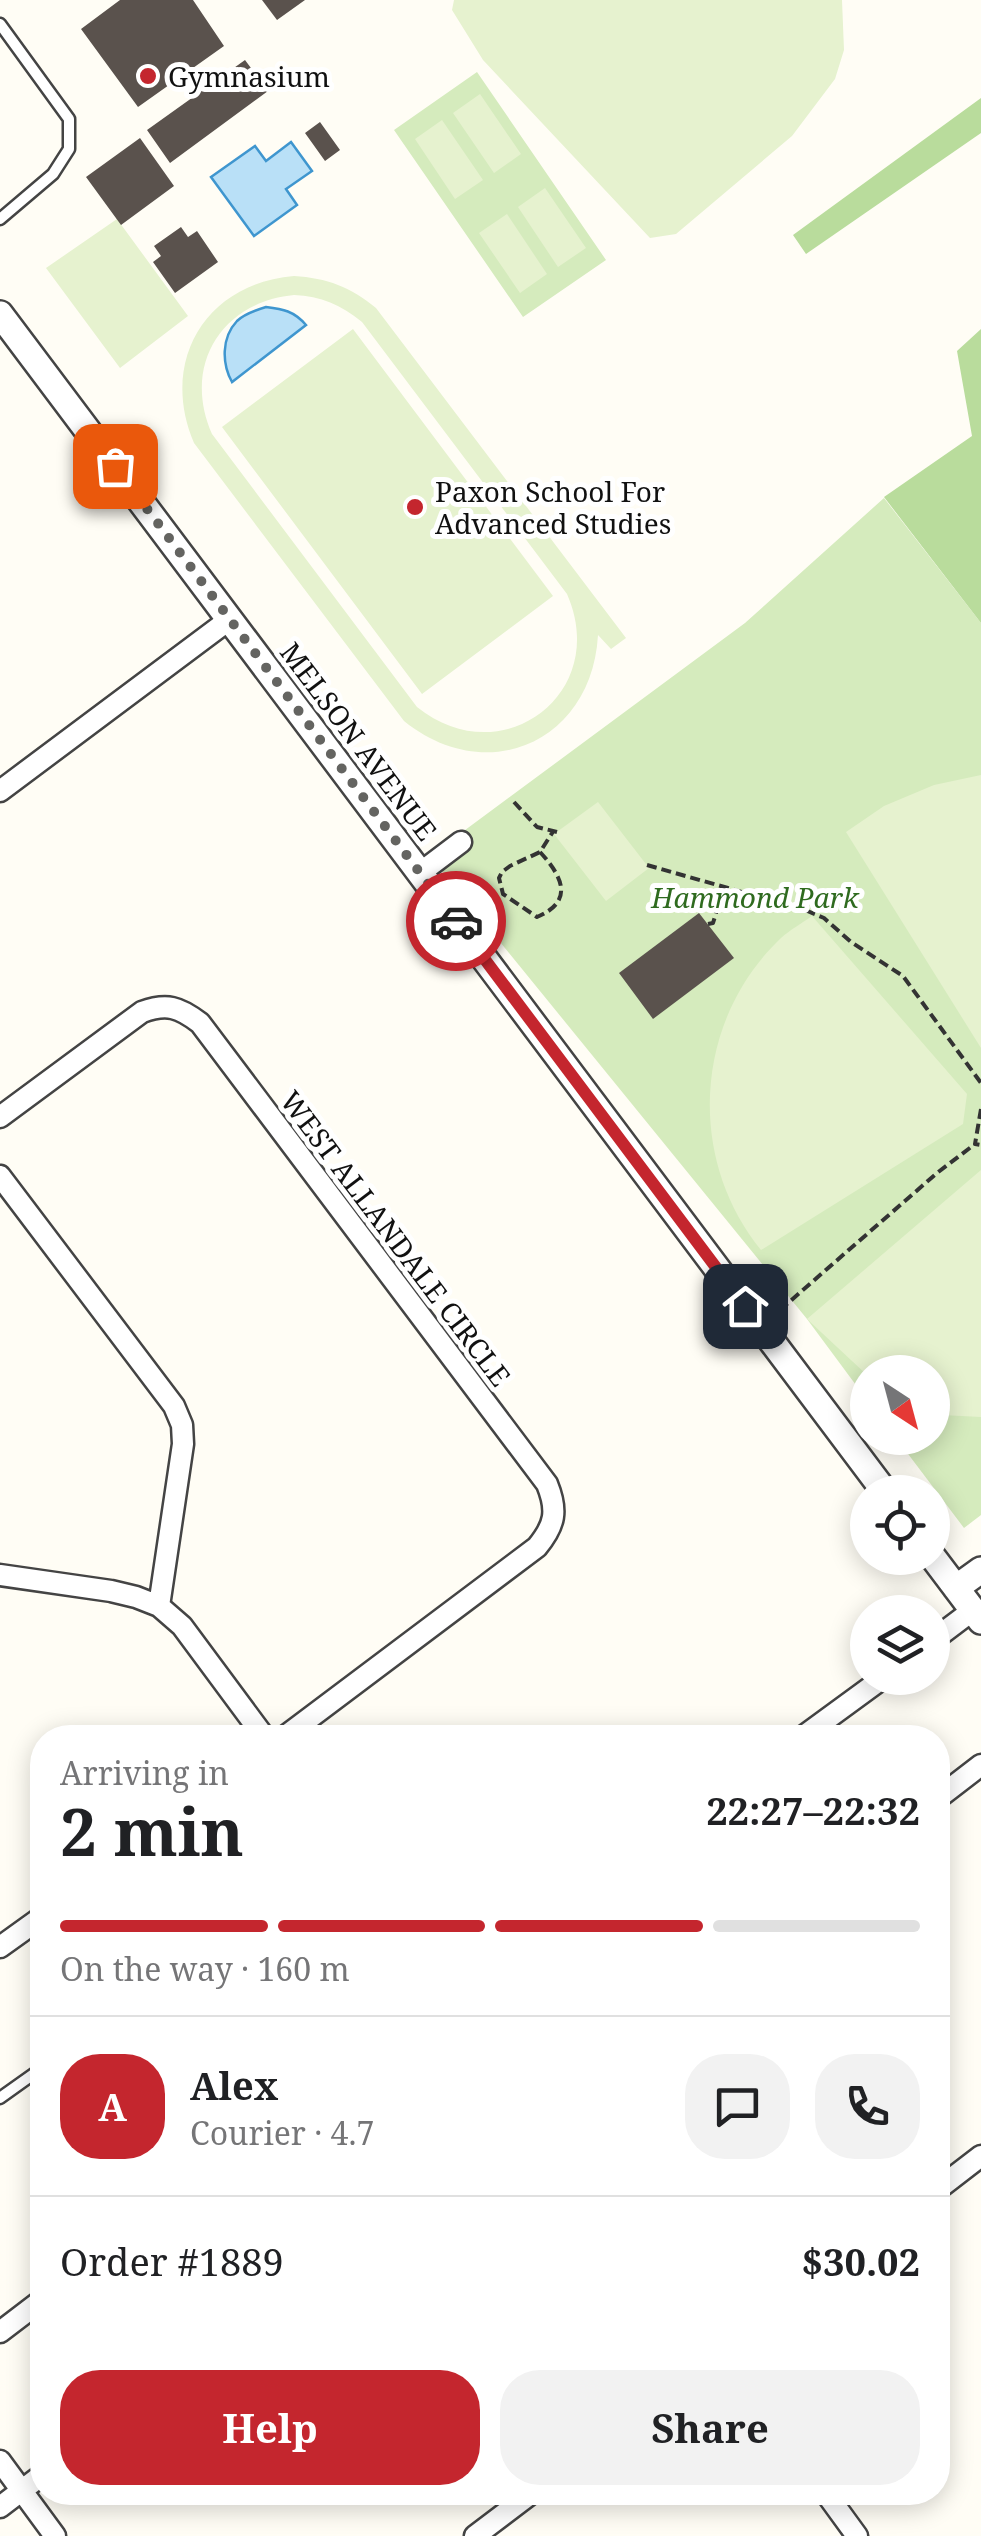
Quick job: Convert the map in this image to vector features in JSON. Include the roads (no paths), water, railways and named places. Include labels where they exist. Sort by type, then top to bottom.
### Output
[{"type":"street","name":"MELSON AVENUE","points":[[0,314],[872,1475]]},
{"type":"street","points":[[0,791],[230,619]]},
{"type":"street","points":[[420,873],[461,842]]},
{"type":"street","name":"WEST ALLANDALE CIRCLE","points":[[0,1116],[142,1012],[159,1006],[187,1013],[200,1023],[547,1484],[554,1517],[548,1534],[536,1548],[300,1725]]},
{"type":"street","points":[[0,1176],[174,1406],[182,1425],[183,1444],[159,1606]]},
{"type":"street","points":[[956,1588],[981,1570]]},
{"type":"street","points":[[0,1575],[112,1592],[159,1606],[182,1626],[255,1725]]},
{"type":"street","points":[[946,1575],[977,1616],[950,1631]]},
{"type":"street","points":[[819,1725],[859,1695]]},
{"type":"street","points":[[950,1789],[981,1766]]},
{"type":"street","points":[[0,1947],[30,1926]]},
{"type":"street","points":[[950,2180],[981,2156]]},
{"type":"street","points":[[0,2332],[30,2309]]},
{"type":"street","points":[[0,2461],[30,2501]]},
{"type":"street","points":[[0,2506],[30,2484]]},
{"type":"street","points":[[33,2505],[55,2536]]},
{"type":"street","points":[[475,2536],[516,2505]]},
{"type":"street","points":[[834,2505],[856,2536]]},
{"type":"lane","points":[[0,24],[69,120],[70,149],[53,174],[0,219]]},
{"type":"lane","points":[[0,2098],[30,2077]]},
{"type":"water","points":[[291,142],[312,171],[286,189],[297,205],[254,236],[211,177],[255,146],[266,161]]},
{"type":"water","points":[[266,307],[288,312],[306,325],[232,382],[225,359],[228,335],[240,319]]},
{"type":"place","name":"Gymnasium","points":[[148,76]]},
{"type":"place","name":"Paxon School For Advanced Studies","points":[[415,507]]},
{"type":"park label","name":"Hammond Park","points":[[755,897]]}]
